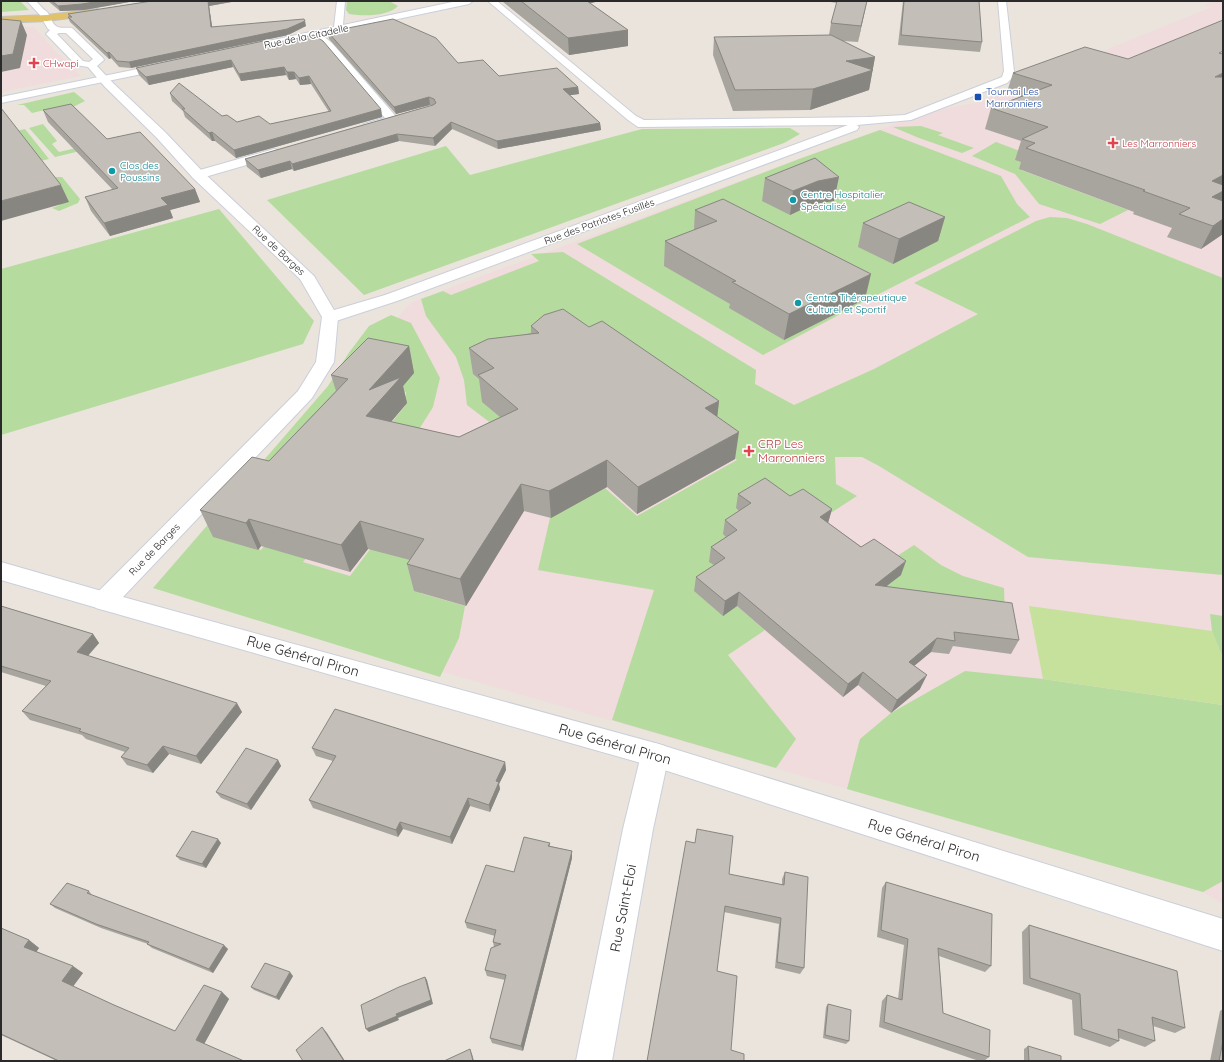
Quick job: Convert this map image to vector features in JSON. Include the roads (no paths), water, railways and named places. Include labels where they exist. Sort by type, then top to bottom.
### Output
[{"type":"main road","points":[[1,20],[104,7]]},
{"type":"main road","points":[[1,13],[45,15]]},
{"type":"street","name":"Rue de Barges","points":[[31,1],[45,15],[51,27],[57,30],[51,34],[80,63],[91,65],[198,175],[306,276],[330,318],[325,362],[305,394],[104,601]]},
{"type":"street","points":[[338,29],[341,1]]},
{"type":"street","name":"Rue de la Citadelle","points":[[230,52],[469,1]]},
{"type":"street","name":"Rue des Patriotes Fusillés","points":[[492,1],[632,118],[642,124],[868,121],[907,118],[1008,78],[1002,1]]},
{"type":"street","points":[[57,30],[69,30],[99,60],[91,65]]},
{"type":"street","points":[[314,34],[329,45],[397,119],[356,130]]},
{"type":"street","points":[[1,100],[176,64]]},
{"type":"street","name":"Rue des Patriotes Fusillés","points":[[330,318],[391,298],[868,121]]},
{"type":"street","points":[[198,175],[288,149]]},
{"type":"street","name":"Rue Général Piron","points":[[1,571],[654,755],[1223,935]]},
{"type":"street","name":"Rue Saint-Eloi","points":[[594,1061],[638,829],[654,755]]},
{"type":"place","name":"CHwapi","points":[[34,63]]},
{"type":"place","name":"Tournai Les Marronniers","points":[[978,97]]},
{"type":"place","name":"Les Marronniers","points":[[1113,143]]},
{"type":"place","name":"Clos des Poussins","points":[[112,171]]},
{"type":"place","name":"Centre Hospitalier Spécialisé","points":[[793,200]]},
{"type":"place","name":"Centre Thérapeutique Culturel et Sportif","points":[[798,303]]},
{"type":"place","name":"CRP Les Marronniers","points":[[749,451]]}]
